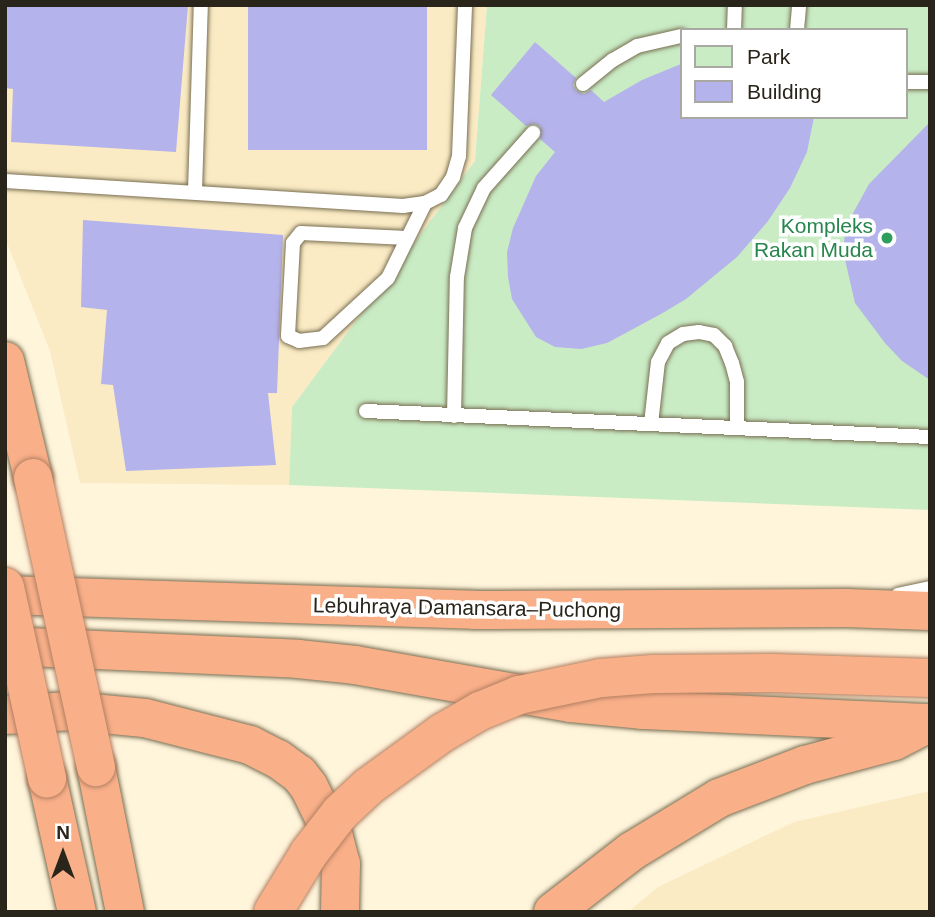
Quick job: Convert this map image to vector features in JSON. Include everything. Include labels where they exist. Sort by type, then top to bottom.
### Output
[{"type":"highway","points":[[5,362],[33,478],[125,912]]},
{"type":"highway","points":[[5,587],[77,912]]},
{"type":"highway","name":"Lebuhraya Damansara–Puchong","points":[[5,595],[474,610],[846,608],[930,611]]},
{"type":"highway","points":[[5,646],[298,659],[355,665],[571,703],[642,710],[930,723]]},
{"type":"highway","points":[[273,912],[309,853],[340,813],[369,786],[442,733],[480,711],[519,695],[601,678],[653,674],[772,673],[930,678]]},
{"type":"highway","points":[[5,715],[71,711],[145,718],[250,745],[278,759],[299,774],[309,787],[334,838],[341,864],[340,912]]},
{"type":"highway","points":[[552,912],[632,851],[719,798],[805,765],[894,741],[930,723]]},
{"type":"lane","points":[[195,191],[201,5]]},
{"type":"lane","points":[[5,181],[403,206],[425,203],[441,195],[453,177],[459,156],[465,5]]},
{"type":"lane","points":[[734,28],[735,5]]},
{"type":"lane","points":[[797,28],[799,5]]},
{"type":"lane","points":[[583,84],[613,60],[637,46],[680,36]]},
{"type":"lane","points":[[907,82],[930,82]]},
{"type":"lane","points":[[454,415],[457,277],[465,228],[484,188],[533,133]]},
{"type":"lane","points":[[407,238],[301,233],[293,243],[288,336],[299,341],[323,338],[388,278],[425,203]]},
{"type":"lane","points":[[651,424],[658,362],[668,343],[683,334],[699,332],[714,335],[725,346],[732,363],[737,382],[737,427]]},
{"type":"lane","points":[[366,411],[930,437]]},
{"type":"lane","points":[[846,608],[930,588]]},
{"type":"shaded area","points":[[5,5],[487,5],[475,161],[292,407],[289,485],[80,483],[50,351],[5,238]]},
{"type":"shaded area","points":[[930,791],[930,912],[628,912],[658,887],[794,822]]},
{"type":"green space","points":[[487,5],[930,5],[930,510],[289,485],[292,407],[475,161]]},
{"type":"building","points":[[5,5],[188,5],[176,152],[11,142],[13,89],[5,88]]},
{"type":"building","points":[[248,5],[427,5],[427,150],[248,150]]},
{"type":"building","points":[[535,42],[576,78],[573,85],[576,90],[584,94],[591,90],[604,102],[642,80],[680,64],[680,119],[814,119],[807,152],[790,188],[768,221],[737,257],[686,299],[661,314],[607,343],[581,349],[555,347],[536,337],[512,299],[507,252],[513,228],[536,176],[555,152],[540,139],[540,126],[526,126],[491,95]]},
{"type":"building","name":"Kompleks Rakan Muda","points":[[930,122],[930,380],[902,361],[855,303],[843,251],[846,226],[869,184]]},
{"type":"building","points":[[83,220],[283,235],[277,393],[268,393],[276,465],[126,471],[113,385],[101,384],[107,310],[81,307]]},
{"type":"place","name":"Kompleks Rakan Muda","points":[[887,238]]}]
